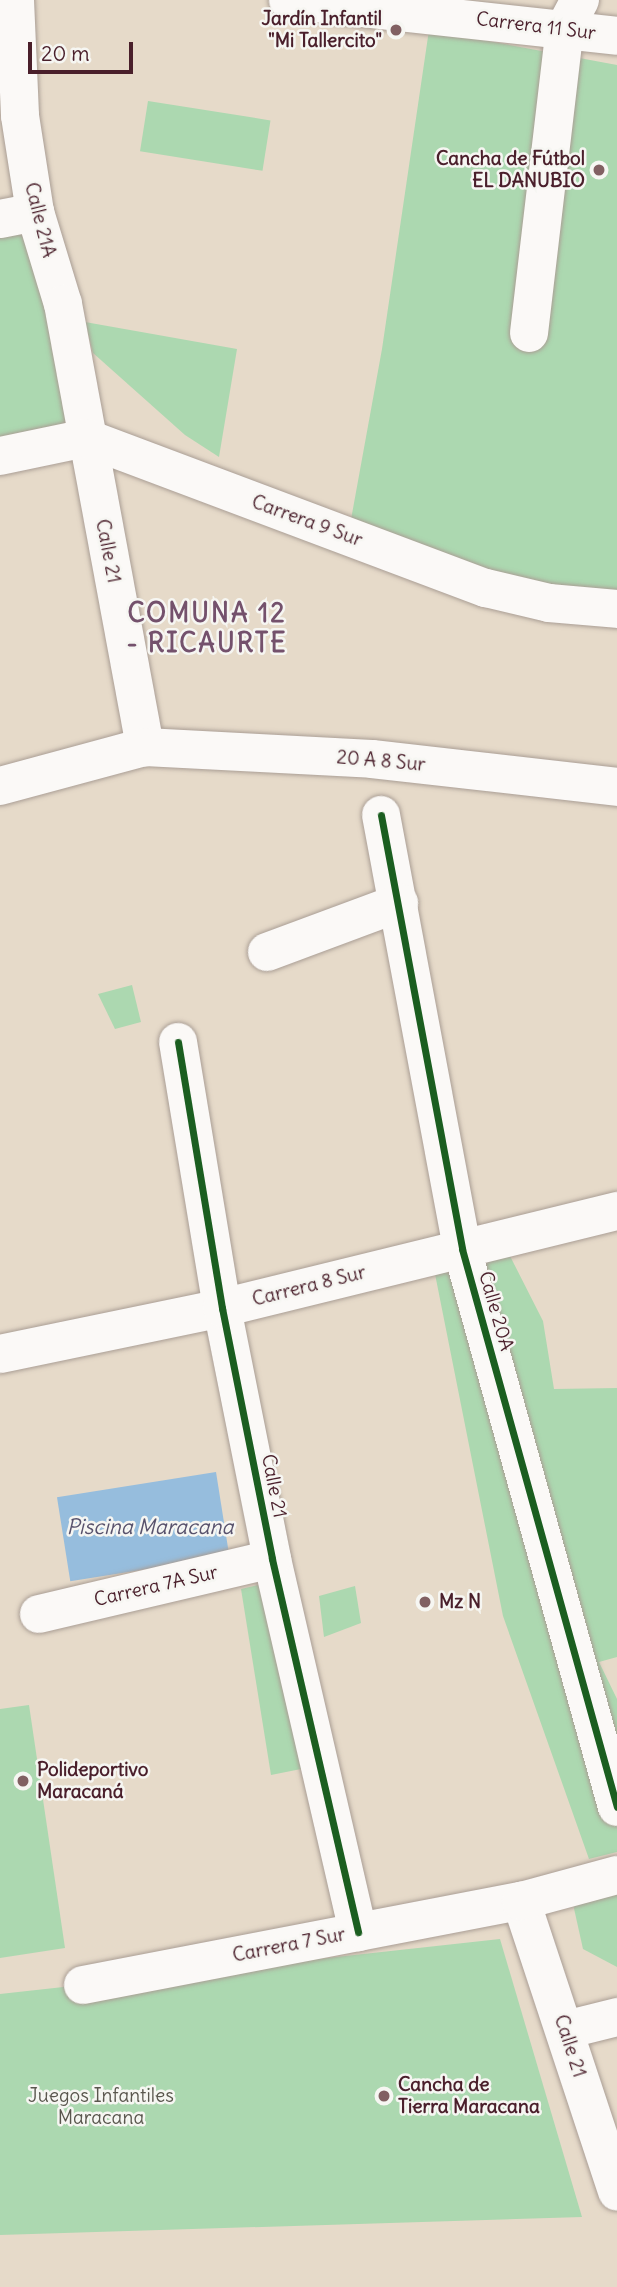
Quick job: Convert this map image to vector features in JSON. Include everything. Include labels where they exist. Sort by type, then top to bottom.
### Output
[{"type":"street","name":"Calle 21A","points":[[15,0],[20,116],[17,215],[63,304],[86,438]]},
{"type":"street","name":"Carrera 11 Sur","points":[[288,0],[573,14],[617,36]]},
{"type":"street","points":[[529,334],[573,14]]},
{"type":"street","points":[[0,456],[86,438]]},
{"type":"street","name":"Carrera 9 Sur","points":[[86,438],[486,588],[549,603],[617,609]]},
{"type":"street","name":"Calle 21","points":[[86,438],[145,747]]},
{"type":"street","name":"20 A 8 Sur","points":[[0,786],[145,747],[372,759],[617,787]]},
{"type":"street","name":"Calle 20A","points":[[381,814],[462,1249],[617,1807]]},
{"type":"street","points":[[267,952],[399,903]]},
{"type":"street","name":"Calle 21","points":[[178,1042],[222,1308],[272,1559],[358,1932]]},
{"type":"street","name":"Carrera 8 Sur","points":[[0,1354],[222,1308],[617,1211]]},
{"type":"street","name":"Carrera 7A Sur","points":[[39,1614],[272,1559]]},
{"type":"street","name":"Carrera 7 Sur","points":[[83,1985],[521,1901],[617,1875]]},
{"type":"street","name":"Calle 21","points":[[521,1901],[617,2192]]},
{"type":"street","points":[[565,2030],[617,2017]]},
{"type":"green space","points":[[429,30],[617,65],[617,598],[550,590],[350,525],[382,349]]},
{"type":"green space","points":[[148,101],[270,120],[262,171],[140,151]]},
{"type":"green space","points":[[29,221],[74,431],[0,446],[0,226]]},
{"type":"green space","points":[[85,322],[237,349],[219,457],[185,435],[93,353]]},
{"type":"green space","points":[[132,985],[141,1022],[115,1029],[98,994]]},
{"type":"green space","points":[[509,1254],[543,1321],[554,1389],[617,1388],[617,1657],[599,1662],[617,1699],[617,1852],[589,1859],[503,1616],[435,1274]]},
{"type":"green space","points":[[266,1583],[306,1768],[271,1775],[241,1589]]},
{"type":"green space","points":[[355,1586],[361,1623],[324,1637],[319,1596]]},
{"type":"green space","points":[[29,1705],[65,1948],[0,1958],[0,1709]]},
{"type":"green space","points":[[617,1893],[617,1967],[583,1949],[573,1904]]},
{"type":"green space","name":"Juegos Infantiles Maracana","points":[[500,1939],[582,2217],[0,2235],[0,1994]]},
{"type":"water","name":"Piscina Maracana","points":[[216,1472],[229,1556],[70,1581],[57,1497]]},
{"type":"cycle path","points":[[381,815],[462,1249],[617,1807]]},
{"type":"cycle path","points":[[178,1042],[222,1308],[272,1559],[358,1932]]},
{"type":"place","name":"Jardín Infantil \"Mi Tallercito\"","points":[[396,30]]},
{"type":"place","name":"Cancha de Fútbol EL DANUBIO","points":[[599,170]]},
{"type":"place","name":"Mz N","points":[[425,1602]]},
{"type":"place","name":"Polideportivo Maracaná","points":[[23,1781]]},
{"type":"place","name":"Cancha de Tierra Maracana","points":[[384,2096]]},
{"type":"district","name":"COMUNA 12 - RICAURTE","points":[[207,628]]}]
